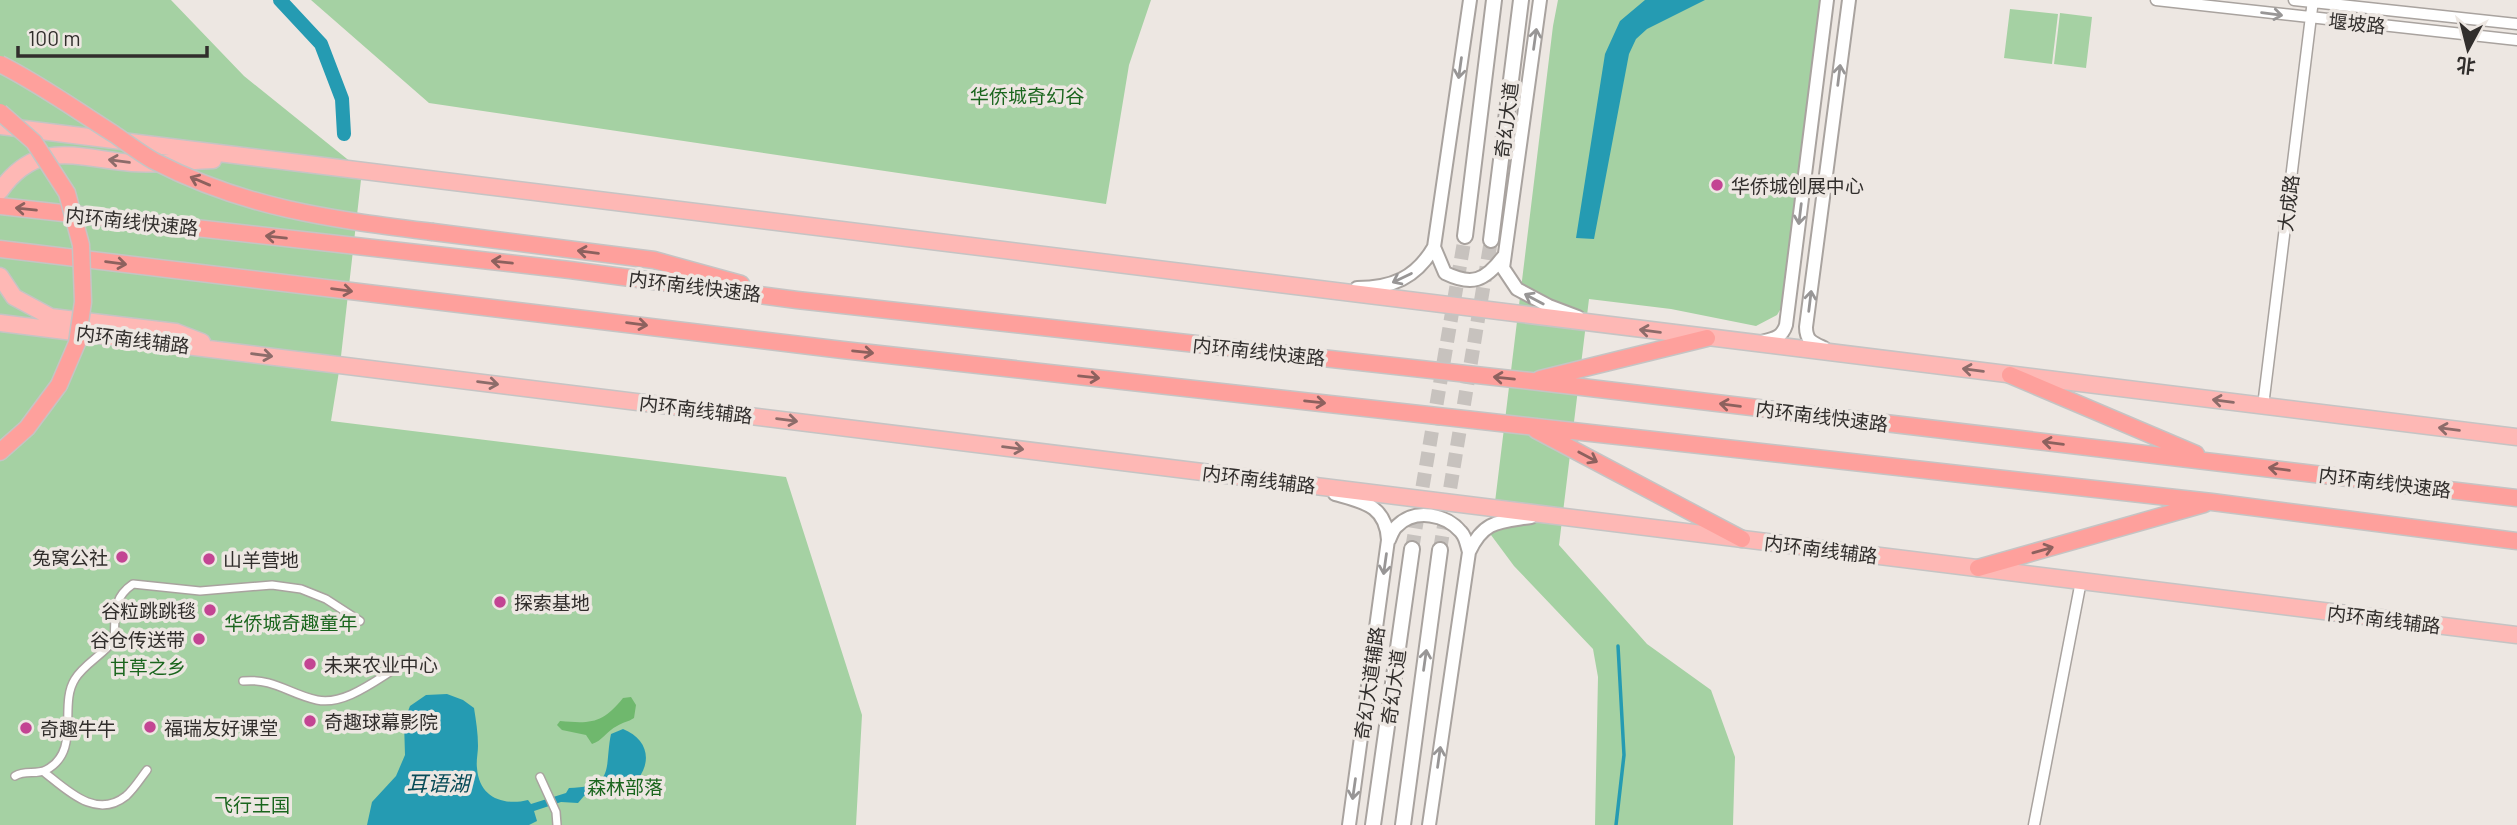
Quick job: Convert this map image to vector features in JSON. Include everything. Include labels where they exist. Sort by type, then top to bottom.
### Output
[{"type":"highway","points":[[0,64],[33,80],[152,160],[201,183],[259,204],[319,217],[654,260],[797,300]]},
{"type":"highway","points":[[0,111],[34,142],[67,193],[81,244],[83,302],[77,342],[59,385],[27,428],[0,452]]},
{"type":"highway","name":"内环南线快速路","points":[[0,206],[570,270],[797,300],[1531,382],[2517,498]]},
{"type":"highway","points":[[0,249],[857,352],[2211,502],[2517,541]]},
{"type":"highway","points":[[1531,382],[1707,338]]},
{"type":"highway","points":[[2010,375],[2214,461]]},
{"type":"highway","points":[[1528,425],[1742,539]]},
{"type":"highway","points":[[1978,568],[2211,502]]},
{"type":"main road","name":"奇幻大道","points":[[1465,236],[1494,0]]},
{"type":"main road","name":"奇幻大道","points":[[1491,240],[1521,0]]},
{"type":"main road","points":[[0,126],[2517,437]]},
{"type":"main road","points":[[0,191],[8,180],[33,159],[67,154],[134,163],[261,159]]},
{"type":"main road","points":[[0,276],[14,297],[51,317],[176,332],[226,351]]},
{"type":"main road","name":"内环南线辅路","points":[[0,323],[2517,635]]},
{"type":"main road","name":"奇幻大道","points":[[1373,825],[1412,549]]},
{"type":"main road","name":"奇幻大道","points":[[1403,825],[1440,550]]},
{"type":"street","points":[[1301,288],[1377,288],[1406,278],[1427,260],[1434,247],[1470,0]]},
{"type":"street","points":[[1540,0],[1503,268],[1517,289],[1549,306],[1598,324]]},
{"type":"street","points":[[1754,343],[1777,338],[1784,332],[1786,325],[1826,0]]},
{"type":"street","points":[[1834,353],[1810,341],[1806,335],[1849,0]]},
{"type":"street","name":"堰坡路","points":[[2156,0],[2517,40]]},
{"type":"street","name":"堰坡路","points":[[2294,0],[2517,24]]},
{"type":"street","name":"大成路","points":[[2263,406],[2313,1]]},
{"type":"street","points":[[1434,247],[1445,273],[1460,280],[1474,281],[1491,273],[1505,255]]},
{"type":"street","points":[[1297,484],[1367,503],[1381,514],[1388,540]]},
{"type":"street","points":[[1388,540],[1396,526],[1414,516],[1434,515],[1448,520],[1463,534],[1469,552]]},
{"type":"street","points":[[1429,825],[1469,552],[1476,537],[1492,523],[1547,515]]},
{"type":"street","name":"奇幻大道辅路","points":[[1349,825],[1388,540]]},
{"type":"street","points":[[2034,825],[2081,582]]},
{"type":"street","points":[[44,772],[53,764],[67,740],[68,703],[75,678],[114,640],[116,604],[122,592],[133,584],[200,591],[272,584],[291,587],[326,599],[360,621]]},
{"type":"street","points":[[243,681],[271,682],[319,701],[344,697],[398,667],[402,660]]},
{"type":"street","points":[[15,776],[22,771],[44,772],[76,798],[94,805],[113,803],[127,795],[147,770]]},
{"type":"street","points":[[540,777],[556,812],[557,825]]},
{"type":"green space","name":"华侨城奇趣童年","points":[[0,0],[171,0],[244,76],[362,171],[331,421],[786,477],[862,715],[856,825],[0,825]]},
{"type":"green space","name":"华侨城奇幻谷","points":[[311,0],[1151,0],[1129,65],[1106,204],[429,103]]},
{"type":"green space","points":[[1558,0],[1820,0],[1783,305],[1777,315],[1756,326],[1671,309],[1589,299],[1559,545],[1647,644],[1711,690],[1735,757],[1733,825],[1595,825],[1598,677],[1593,649],[1514,566],[1491,535]]},
{"type":"green space","points":[[2010,9],[2058,14],[2052,64],[2004,58]]},
{"type":"green space","points":[[2060,13],[2092,17],[2086,68],[2054,64]]},
{"type":"green space","points":[[631,697],[636,705],[634,718],[613,728],[592,744],[586,735],[562,730],[557,725],[560,721],[596,720],[609,713],[623,698]]},
{"type":"water","points":[[1645,0],[1705,0],[1647,29],[1636,39],[1629,54],[1594,239],[1576,238],[1605,54],[1620,21]]},
{"type":"water","name":"耳语湖","points":[[447,694],[474,708],[479,778],[482,786],[494,798],[510,802],[528,800],[531,804],[566,793],[569,788],[594,784],[605,773],[611,734],[623,729],[637,738],[645,750],[643,771],[638,779],[622,781],[613,793],[600,795],[606,788],[584,796],[578,803],[561,802],[534,811],[537,821],[529,825],[367,825],[372,802],[396,776],[405,755],[404,722],[410,706],[426,695]]},
{"type":"waterway","points":[[280,0],[321,44],[342,99],[344,134]]},
{"type":"waterway","points":[[1616,825],[1624,755],[1618,646]]},
{"type":"tunnel","points":[[1412,549],[1465,236]]},
{"type":"tunnel","points":[[1440,550],[1491,240]]},
{"type":"place","name":"华侨城创展中心","points":[[1717,185]]},
{"type":"place","name":"兔窝公社","points":[[122,557]]},
{"type":"place","name":"山羊营地","points":[[209,559]]},
{"type":"place","name":"探索基地","points":[[500,602]]},
{"type":"place","name":"谷粒跳跳毯","points":[[210,610]]},
{"type":"place","name":"谷仓传送带","points":[[199,639]]},
{"type":"place","name":"未来农业中心","points":[[310,664]]},
{"type":"place","name":"奇趣球幕影院","points":[[310,721]]},
{"type":"place","name":"福瑞友好课堂","points":[[150,727]]},
{"type":"place","name":"奇趣牛牛","points":[[26,728]]},
{"type":"park label","name":"甘草之乡","points":[[148,666]]},
{"type":"park label","name":"森林部落","points":[[625,786]]},
{"type":"park label","name":"飞行王国","points":[[252,804]]}]
